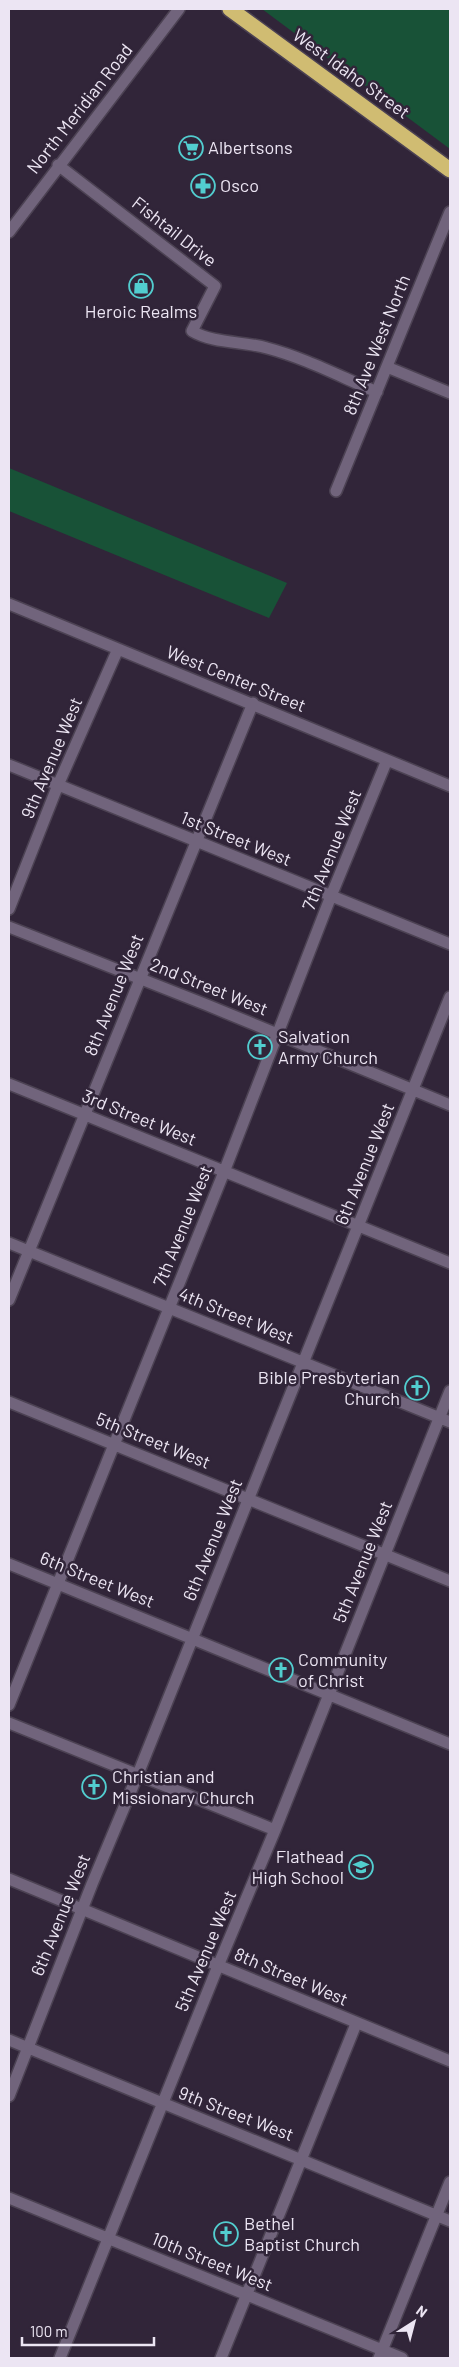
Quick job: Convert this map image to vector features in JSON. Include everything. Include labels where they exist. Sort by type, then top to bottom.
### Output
[{"type":"highway","name":"West Idaho Street","points":[[230,9],[450,170]]},
{"type":"street","name":"North Meridian Road","points":[[9,232],[58,165],[179,9]]},
{"type":"street","name":"Fishtail Drive","points":[[58,165],[215,286],[192,331],[204,338],[248,343],[269,348],[377,392]]},
{"type":"street","name":"8th Ave West North","points":[[336,492],[450,212]]},
{"type":"street","points":[[387,367],[450,393]]},
{"type":"street","name":"West Center Street","points":[[9,604],[450,786]]},
{"type":"street","name":"9th Avenue West","points":[[9,909],[58,785],[118,649]]},
{"type":"street","name":"8th Avenue West","points":[[9,1300],[195,841],[253,704]]},
{"type":"street","name":"7th Avenue West","points":[[9,1705],[224,1172],[331,896],[387,760]]},
{"type":"street","name":"1st Street West","points":[[9,764],[450,944]]},
{"type":"street","name":"2nd Street West","points":[[9,927],[450,1105]]},
{"type":"street","name":"6th Avenue West","points":[[9,2096],[414,1090],[450,996]]},
{"type":"street","name":"3rd Street West","points":[[9,1084],[450,1263]]},
{"type":"street","name":"4th Street West","points":[[9,1243],[445,1420]]},
{"type":"street","name":"5th Avenue West","points":[[60,2358],[218,1966],[276,1830],[384,1555],[445,1420],[450,1391]]},
{"type":"street","name":"5th Street West","points":[[9,1402],[450,1582]]},
{"type":"street","name":"6th Street West","points":[[9,1564],[450,1744]]},
{"type":"street","points":[[9,1723],[276,1830]]},
{"type":"street","name":"8th Street West","points":[[9,1879],[356,2024],[450,2061]]},
{"type":"street","points":[[221,2358],[356,2024]]},
{"type":"street","name":"9th Street West","points":[[9,2040],[162,2104],[301,2158],[450,2221]]},
{"type":"street","points":[[380,2354],[450,2182]]},
{"type":"street","name":"10th Street West","points":[[9,2198],[246,2295],[380,2354],[402,2358]]},
{"type":"green space","points":[[262,9],[450,9],[450,149]]},
{"type":"green space","points":[[9,468],[287,583],[269,618],[9,511]]},
{"type":"place","name":"Albertsons","points":[[191,148]]},
{"type":"place","name":"Osco","points":[[203,186]]},
{"type":"place","name":"Heroic Realms","points":[[141,286]]},
{"type":"place","name":"Salvation Army Church","points":[[260,1047]]},
{"type":"place","name":"Bible Presbyterian Church","points":[[417,1388]]},
{"type":"place","name":"Community of Christ","points":[[281,1670]]},
{"type":"place","name":"Christian and Missionary Church","points":[[94,1787]]},
{"type":"place","name":"Flathead High School","points":[[361,1867]]},
{"type":"place","name":"Bethel Baptist Church","points":[[226,2234]]}]
